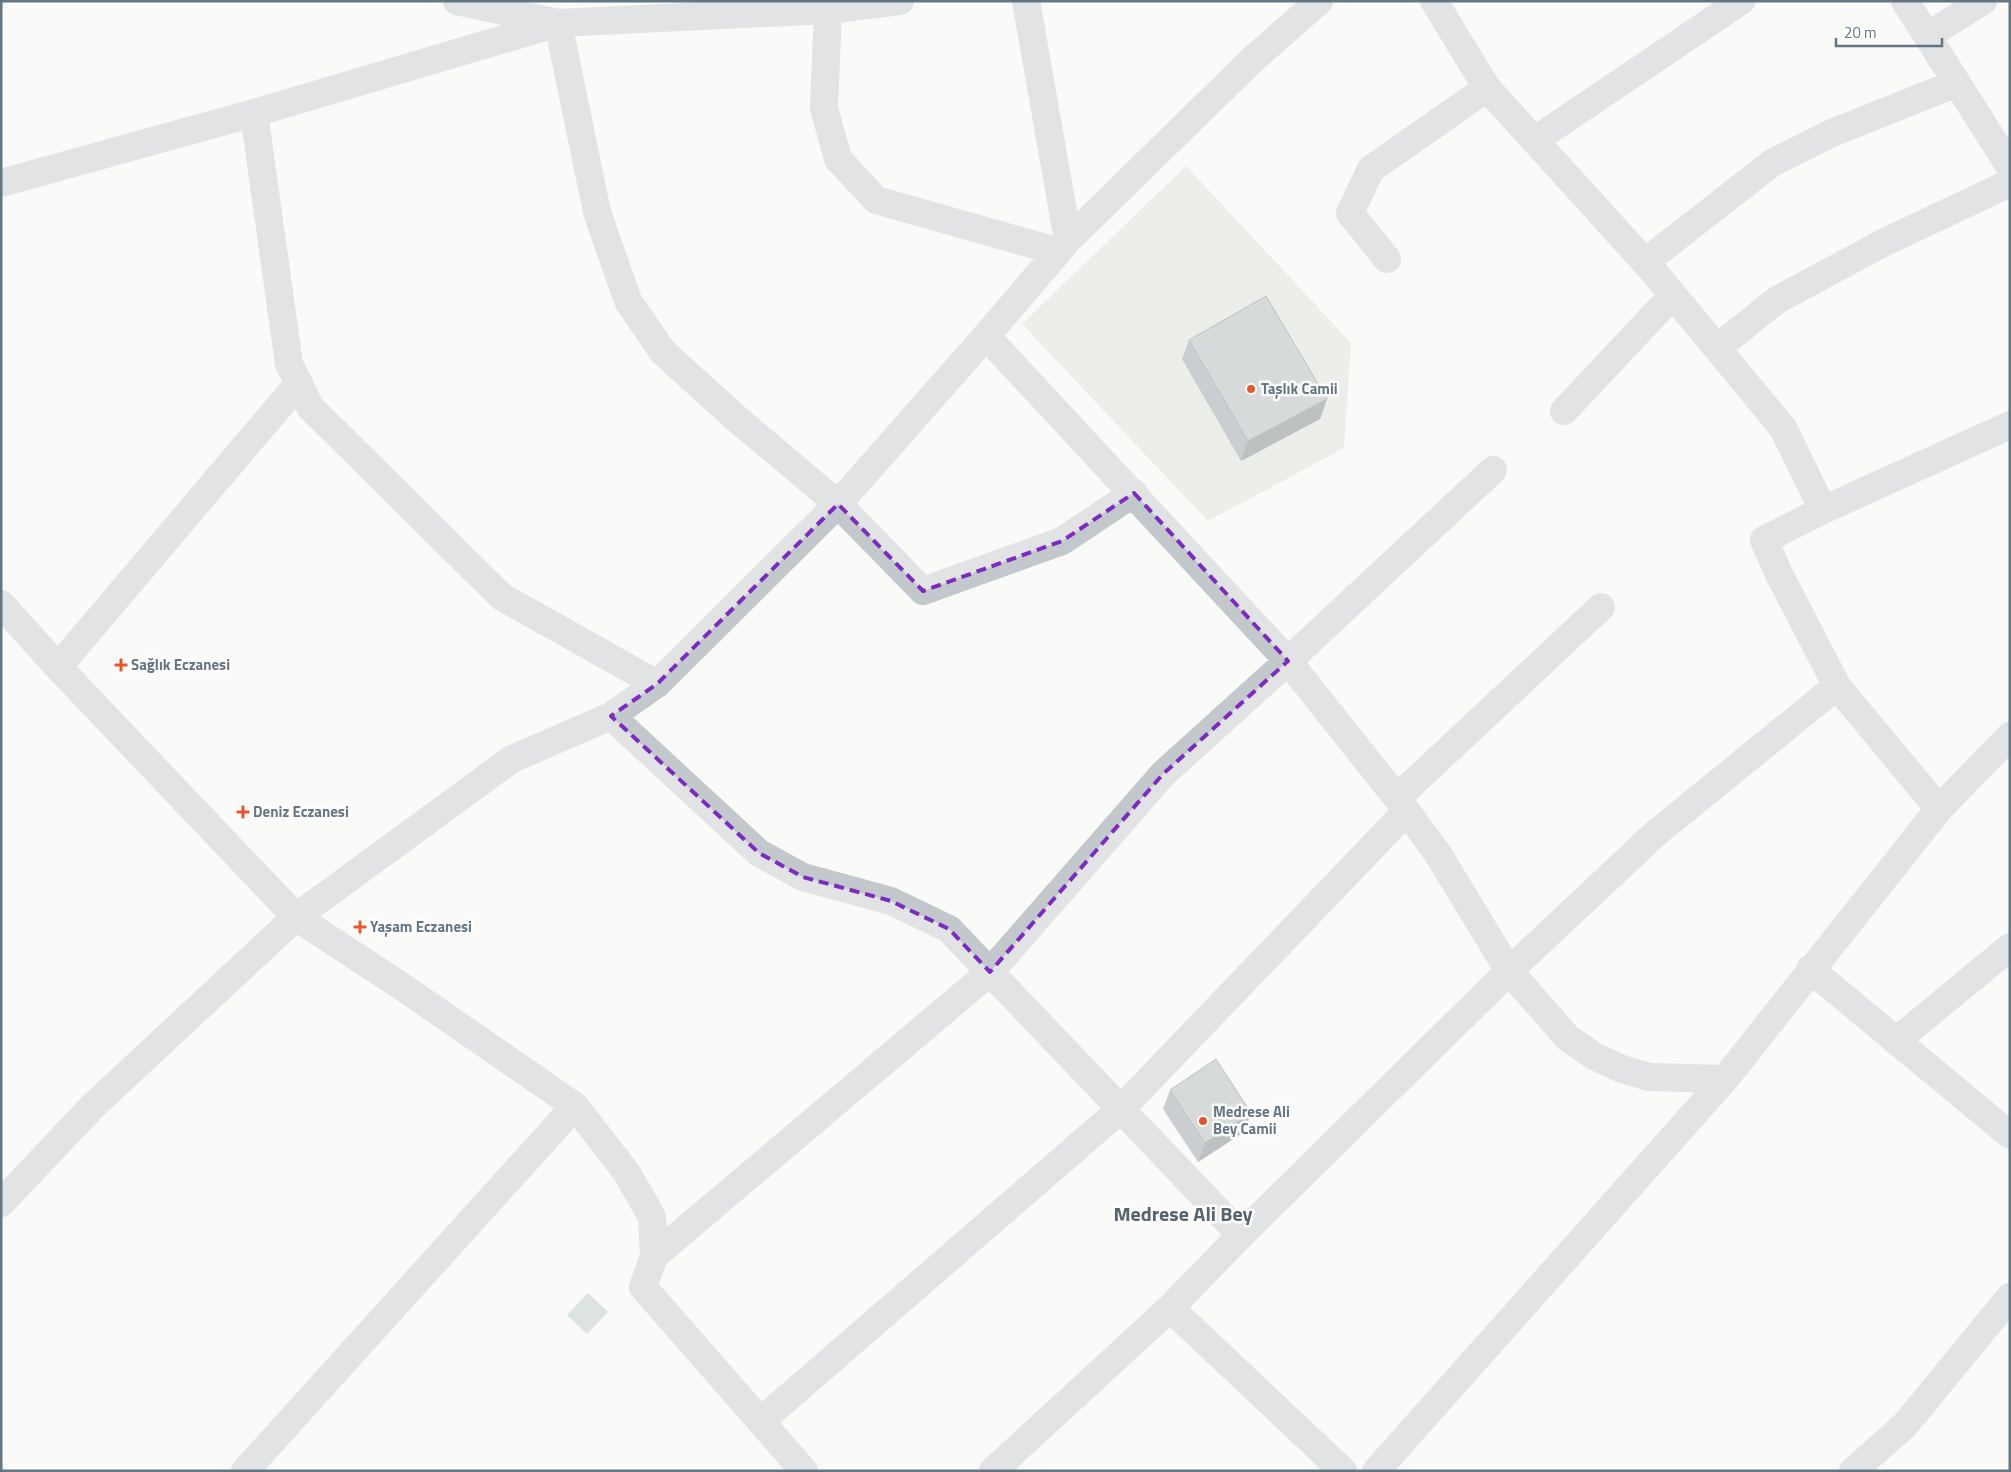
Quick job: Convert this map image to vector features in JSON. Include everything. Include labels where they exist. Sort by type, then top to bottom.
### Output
[{"type":"street","points":[[457,1],[558,23]]},
{"type":"street","points":[[1,183],[254,113],[558,23],[727,9],[828,10],[900,1]]},
{"type":"street","points":[[1026,1],[1062,245]]},
{"type":"street","points":[[1,1203],[92,1107],[296,917],[512,759],[611,716],[658,684],[838,504],[986,336],[1062,245],[1251,61],[1319,1]]},
{"type":"street","points":[[1434,1],[1487,88],[1673,294],[1783,428],[1823,510]]},
{"type":"street","points":[[1535,140],[1741,1]]},
{"type":"street","points":[[1905,1],[2010,167]]},
{"type":"street","points":[[1927,36],[1983,1]]},
{"type":"street","points":[[828,10],[824,108],[838,159],[876,200],[1062,245]]},
{"type":"street","points":[[558,23],[597,212],[628,301],[663,352],[737,419],[838,504],[923,591],[1062,541],[1134,493]]},
{"type":"street","points":[[1645,262],[1772,162],[1832,133],[1957,84]]},
{"type":"street","points":[[1387,259],[1350,213],[1371,169],[1487,88]]},
{"type":"street","points":[[254,113],[289,364],[310,407],[502,597],[658,684]]},
{"type":"street","points":[[1717,348],[1777,300],[1885,242],[2010,183]]},
{"type":"street","points":[[1564,411],[1673,294]]},
{"type":"street","points":[[986,336],[1134,493],[1288,661],[1438,854],[1509,971],[1568,1038],[1594,1056],[1622,1069],[1649,1077],[1725,1079]]},
{"type":"street","points":[[58,667],[299,383]]},
{"type":"street","points":[[1939,808],[1837,686],[1780,576],[1764,540],[1823,510],[2010,425]]},
{"type":"street","points":[[654,1256],[990,972],[1162,774],[1288,661],[1493,470]]},
{"type":"street","points":[[1,604],[58,667],[296,917],[404,988],[575,1106],[627,1173],[652,1217],[654,1256],[643,1286],[804,1471]]},
{"type":"street","points":[[760,1421],[1120,1109],[1401,805],[1601,607]]},
{"type":"street","points":[[993,1471],[1170,1308],[1241,1235],[1509,971],[1654,834],[1837,686]]},
{"type":"street","points":[[611,716],[759,853],[804,877],[891,901],[949,929],[1241,1235]]},
{"type":"street","points":[[1376,1471],[1725,1079],[1939,808],[2010,736]]},
{"type":"street","points":[[1896,1041],[2010,947]]},
{"type":"street","points":[[1810,969],[2010,1135]]},
{"type":"street","points":[[251,1469],[575,1106]]},
{"type":"street","points":[[1853,1471],[1905,1425],[2010,1297]]},
{"type":"street","points":[[1170,1308],[1343,1471]]},
{"type":"highlighted area","points":[[1134,493],[1288,661],[1163,774],[990,972],[949,929],[891,901],[803,877],[759,853],[611,716],[657,684],[838,504],[923,591],[1062,541]]},
{"type":"shaded area","points":[[1186,166],[1351,343],[1344,448],[1208,521],[1022,324]]},
{"type":"shaded area","points":[[588,1293],[608,1312],[587,1334],[567,1315]]},
{"type":"building","name":"Taşlık Camii","points":[[1266,296],[1327,399],[1248,441],[1189,340]]},
{"type":"building","points":[[1216,1059],[1251,1113],[1205,1143],[1170,1090]]},
{"type":"place","name":"Taşlık Camii","points":[[1251,389]]},
{"type":"place","name":"Sağlık Eczanesi","points":[[121,665]]},
{"type":"place","name":"Deniz Eczanesi","points":[[243,812]]},
{"type":"place","name":"Yaşam Eczanesi","points":[[360,927]]},
{"type":"place","name":"Medrese Ali Bey Camii","points":[[1203,1121]]},
{"type":"district","name":"Medrese Ali Bey","points":[[1183,1214]]}]
